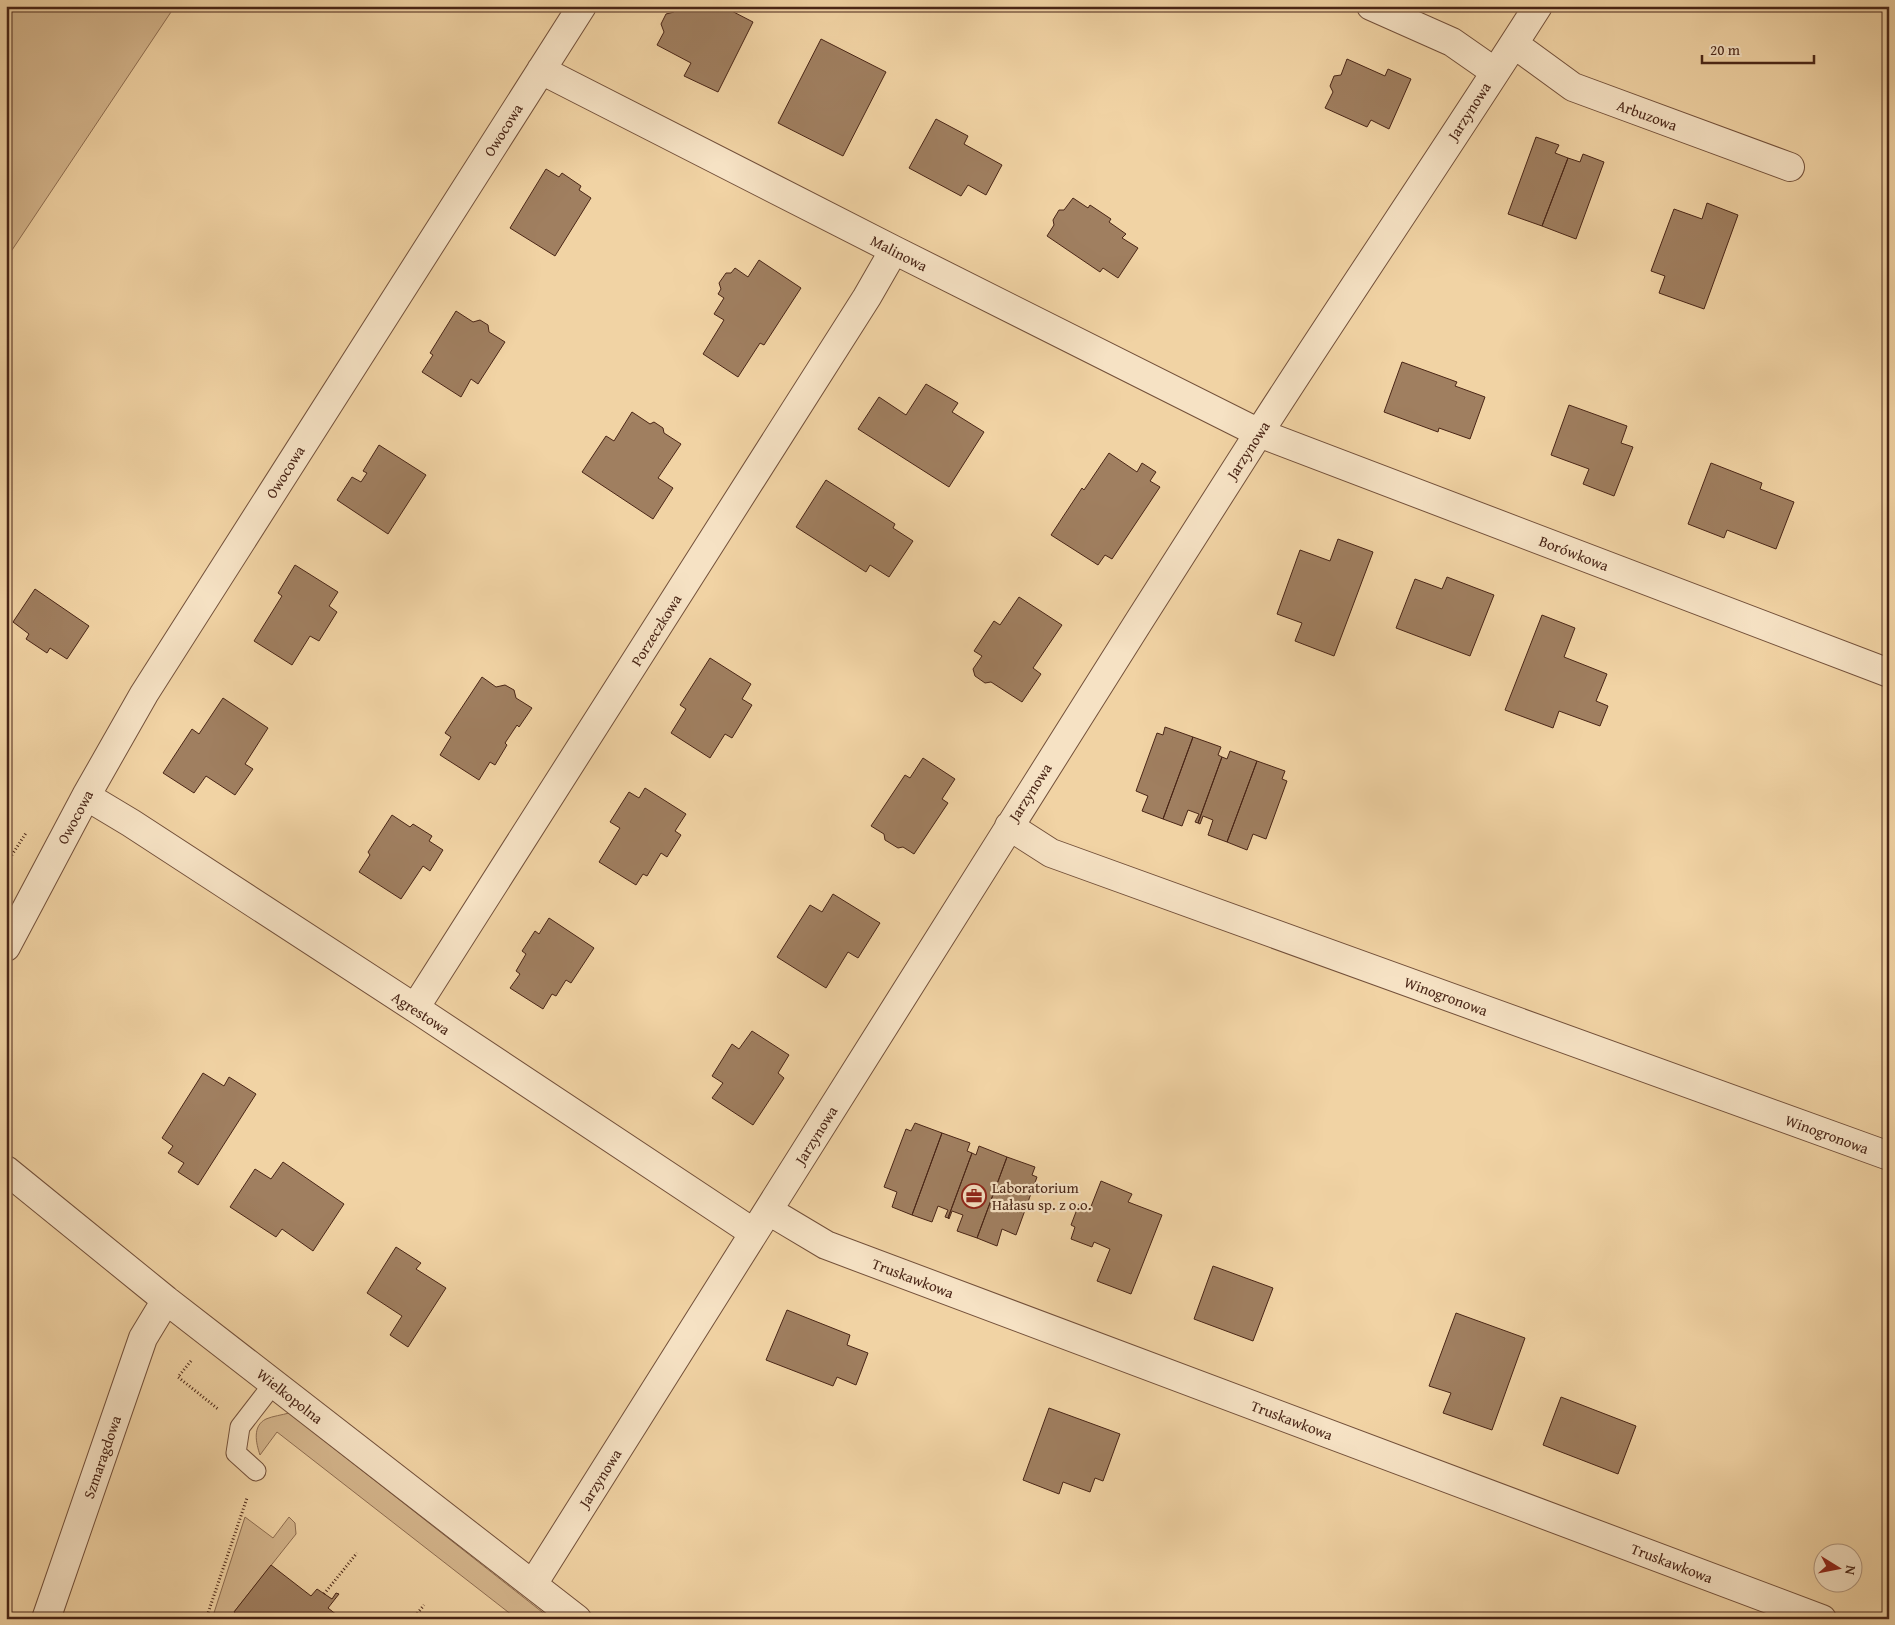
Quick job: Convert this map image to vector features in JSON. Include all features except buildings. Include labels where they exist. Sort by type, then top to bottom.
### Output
[{"type":"street","name":"Owocowa","points":[[6,947],[86,796],[144,694],[582,6]]},
{"type":"street","points":[[1371,6],[1452,42],[1495,72]]},
{"type":"street","name":"Jarzynowa","points":[[533,1584],[1009,826],[1259,433],[1538,6]]},
{"type":"street","name":"Arbuzowa","points":[[1514,44],[1572,87],[1790,167]]},
{"type":"street","name":"Malinowa","points":[[541,70],[1259,433]]},
{"type":"street","name":"Porzeczkowa","points":[[416,1008],[862,305],[894,250]]},
{"type":"street","name":"Borówkowa","points":[[1259,433],[1889,673]]},
{"type":"street","name":"Agrestowa","points":[[86,796],[131,823],[416,1008],[762,1222]]},
{"type":"street","name":"Winogronowa","points":[[1009,826],[1051,852],[1889,1156]]},
{"type":"street","name":"Wielkopolna","points":[[6,1170],[166,1300],[577,1619]]},
{"type":"street","name":"Truskawkowa","points":[[762,1222],[1822,1619]]},
{"type":"street","name":"Szmaragdowa","points":[[46,1619],[143,1338],[166,1300]]},
{"type":"lane","points":[[256,1471],[236,1454],[240,1427],[274,1383]]},
{"type":"path","points":[[210,1334],[178,1377],[240,1427]]},
{"type":"path","points":[[206,1619],[256,1471]]},
{"type":"path","points":[[324,1594],[358,1553]]},
{"type":"path","points":[[413,1619],[424,1605]]},
{"type":"shaded area","points":[[6,6],[175,6],[6,259]]},
{"type":"shaded area","points":[[289,1413],[551,1619],[517,1619],[277,1432],[260,1455],[256,1440],[259,1426],[266,1419]]},
{"type":"shaded area","points":[[245,1517],[273,1538],[289,1517],[295,1523],[296,1534],[234,1612],[242,1619],[212,1619]]},
{"type":"place","name":"Laboratorium Hałasu sp. z o.o.","points":[[974,1196]]}]
